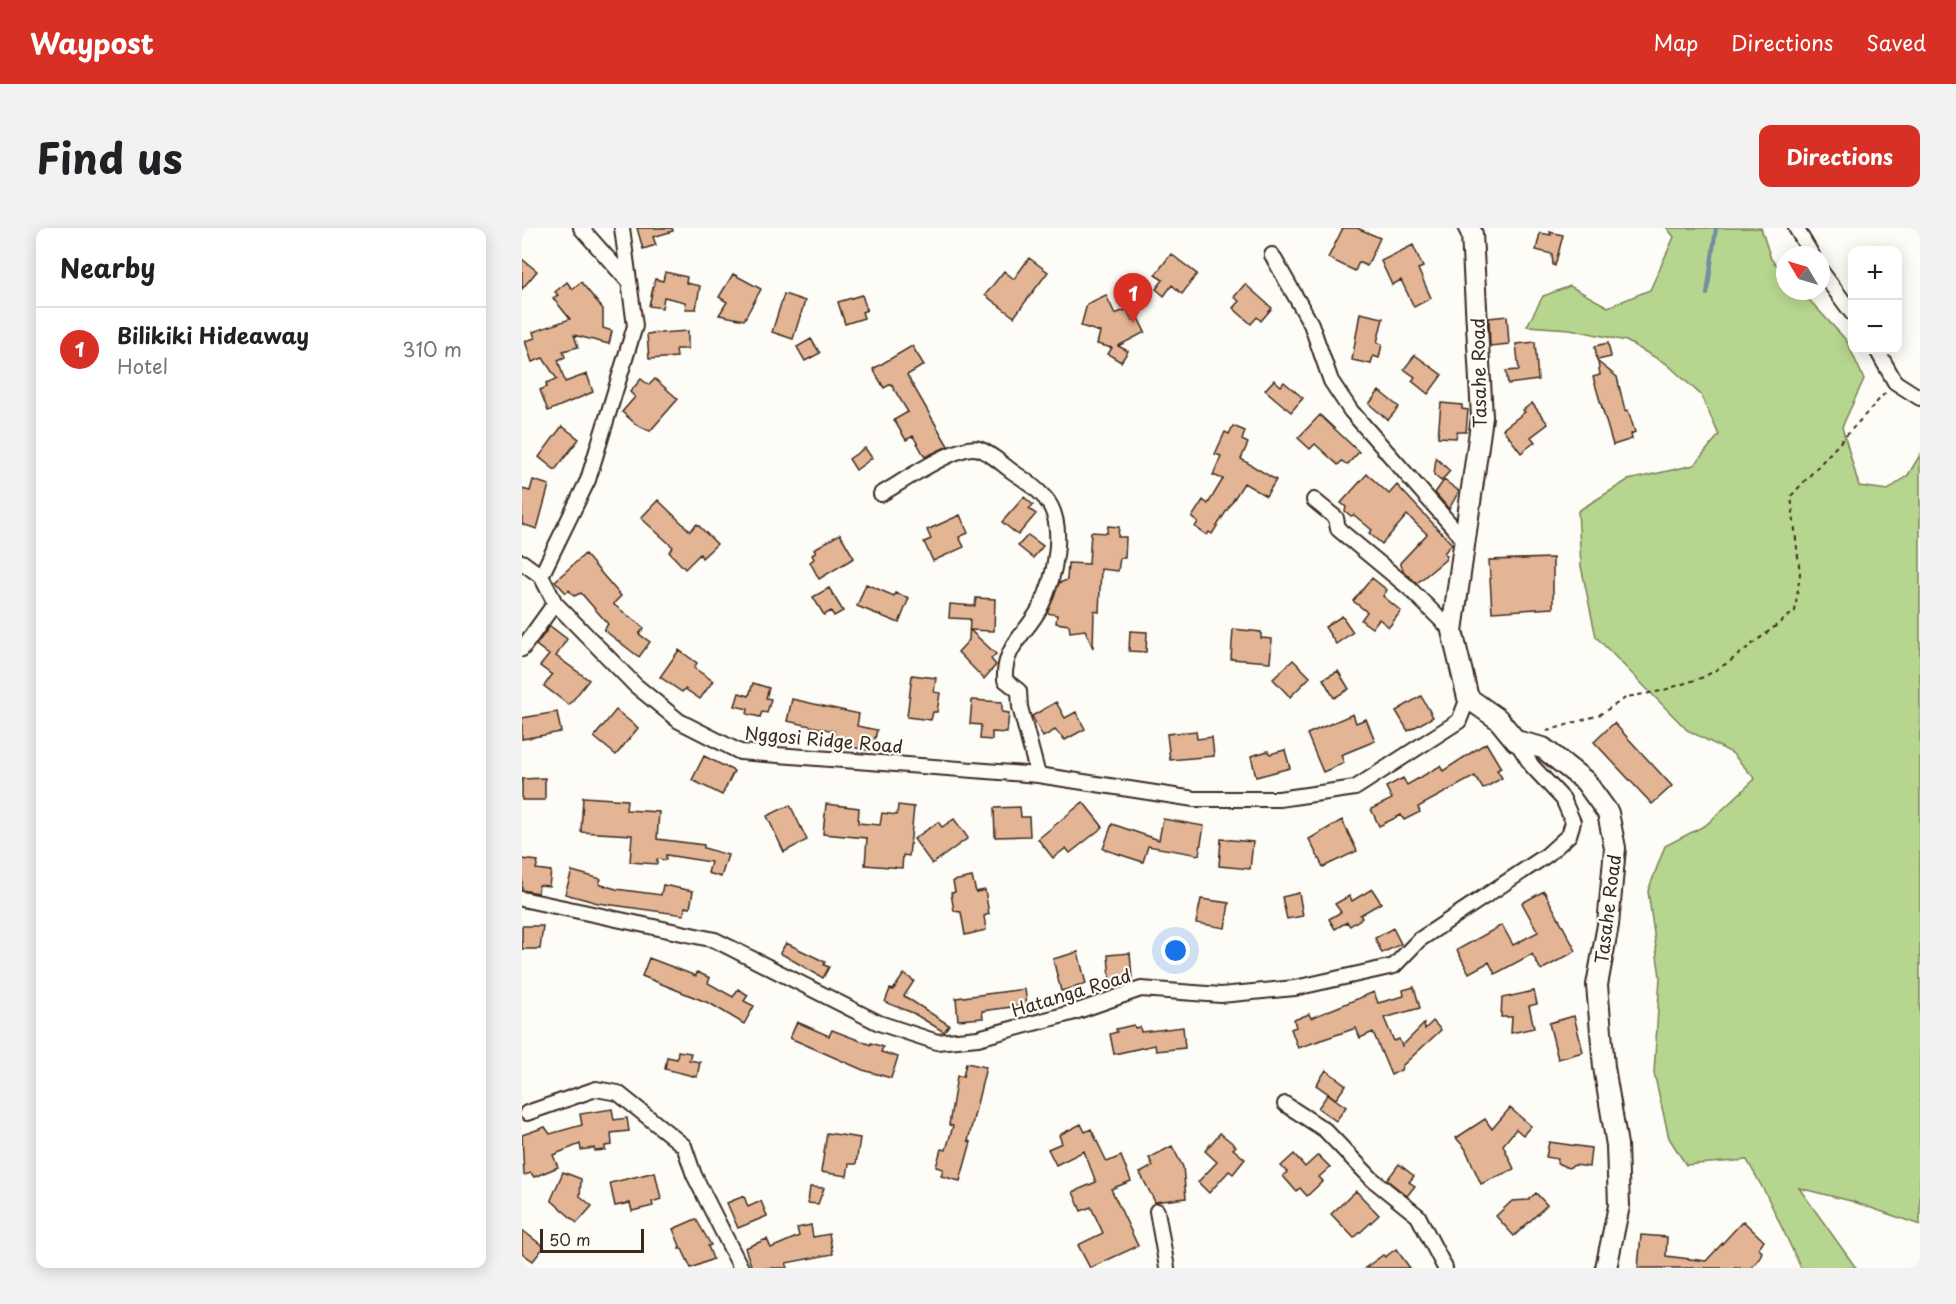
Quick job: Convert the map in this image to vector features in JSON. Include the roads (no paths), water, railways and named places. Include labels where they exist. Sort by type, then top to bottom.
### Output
[{"type":"street","points":[[581,228],[629,282]]},
{"type":"street","points":[[522,562],[541,576],[588,480],[632,337],[635,326],[622,228]]},
{"type":"street","name":"Tasahe Road","points":[[1468,698],[1452,632],[1482,417],[1472,234],[1469,228]]},
{"type":"street","points":[[1796,228],[1807,246]]},
{"type":"street","points":[[1272,255],[1311,324],[1331,381],[1351,411],[1466,542]]},
{"type":"street","points":[[1830,283],[1848,308]]},
{"type":"street","points":[[1878,354],[1895,382],[1920,398]]},
{"type":"street","points":[[881,494],[963,448],[979,449],[1021,477],[1047,499],[1056,523],[1055,572],[1039,609],[1013,642],[1004,666],[1005,680],[1019,692],[1020,707],[1038,775]]},
{"type":"street","points":[[1314,500],[1335,518],[1338,529],[1408,587],[1452,632]]},
{"type":"street","name":"Nggosi Ridge Road","points":[[541,576],[555,603],[635,685],[679,721],[740,752],[1038,775],[1194,799],[1279,799],[1355,788],[1459,721],[1468,698]]},
{"type":"street","points":[[522,649],[555,603]]},
{"type":"street","points":[[1468,698],[1498,719],[1516,741]]},
{"type":"street","name":"Tasahe Road","points":[[1516,741],[1543,748],[1585,781],[1608,813],[1615,848],[1608,925],[1598,985],[1604,1067],[1617,1145],[1619,1206],[1606,1268]]},
{"type":"street","name":"Hatanga Road","points":[[522,899],[715,940],[879,1023],[937,1042],[978,1038],[1075,1012],[1142,989],[1221,995],[1295,988],[1394,966],[1419,940],[1547,855],[1569,835],[1573,822],[1563,799],[1532,766],[1516,741]]},
{"type":"street","points":[[527,1113],[596,1089],[618,1093],[684,1146],[694,1175],[741,1268]]},
{"type":"street","points":[[1285,1104],[1325,1130],[1372,1179],[1418,1216],[1445,1268]]},
{"type":"street","points":[[1157,1211],[1167,1268]]},
{"type":"waterway","points":[[1707,294],[1716,228]]},
{"type":"place","name":"Bilikiki Hideaway","points":[[1133,323]]}]
